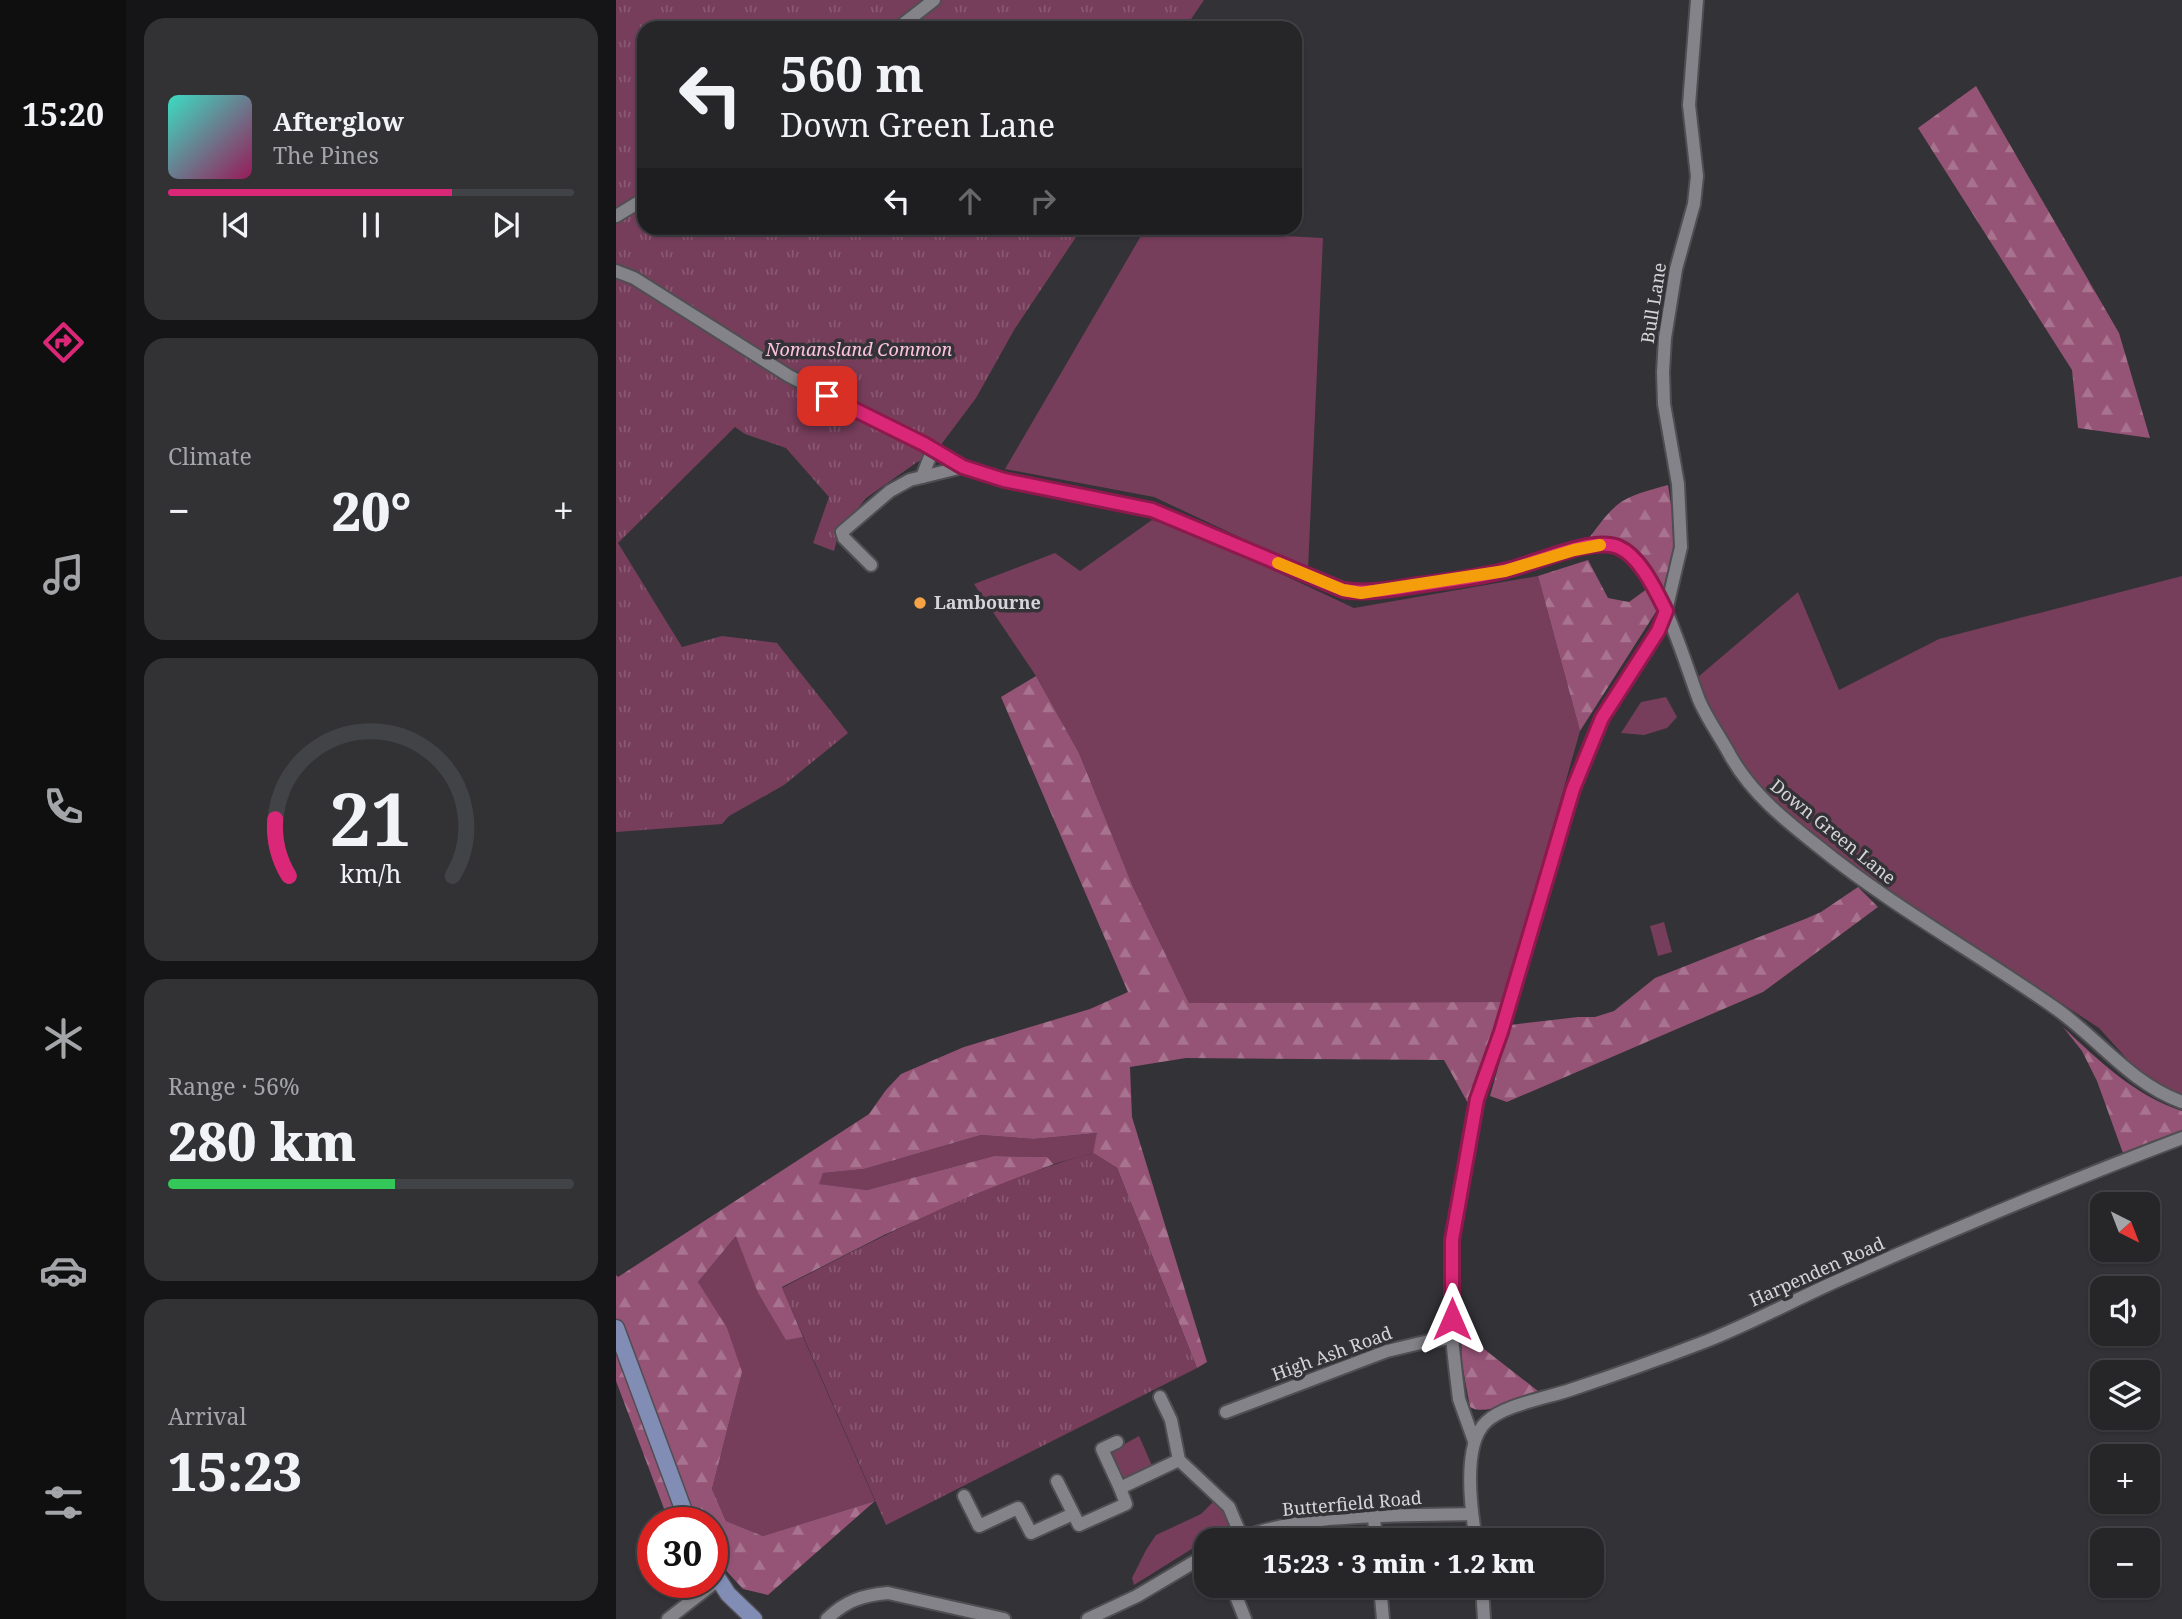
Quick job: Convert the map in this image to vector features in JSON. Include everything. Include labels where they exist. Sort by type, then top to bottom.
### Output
[{"type":"main road","points":[[616,1328],[682,1507]]},
{"type":"main road","points":[[728,1592],[754,1619]]},
{"type":"street","points":[[907,21],[934,0]]},
{"type":"street","name":"Bull Lane","points":[[1474,1441],[1459,1399],[1452,1338],[1452,1240],[1477,1099],[1501,1032],[1573,789],[1602,718],[1658,631],[1666,611],[1681,547],[1678,484],[1664,404],[1663,372],[1665,338],[1676,270],[1694,204],[1697,176],[1689,105],[1697,0]]},
{"type":"street","points":[[616,216],[637,203]]},
{"type":"street","name":"Down Green Lane","points":[[616,271],[634,278],[789,376],[963,467],[1004,480],[1152,510],[1343,590],[1361,593],[1505,571],[1595,545],[1620,547],[1636,561],[1666,611],[1700,702],[1749,784],[1779,816],[1870,887],[2058,1010],[2143,1083],[2182,1102]]},
{"type":"street","points":[[922,477],[933,449]]},
{"type":"street","points":[[871,565],[844,538],[842,532],[890,491],[910,480],[963,467]]},
{"type":"street","name":"Harpenden Road","points":[[1488,1420],[1517,1407],[1648,1364],[1710,1340],[1925,1243],[2094,1172],[2182,1139]]},
{"type":"street","name":"High Ash Road","points":[[1226,1412],[1387,1351],[1420,1342],[1452,1338]]},
{"type":"street","points":[[1160,1397],[1171,1420],[1179,1460],[1229,1507],[1236,1528]]},
{"type":"street","points":[[1464,1415],[1488,1420],[1474,1441],[1471,1481],[1474,1528]]},
{"type":"street","points":[[1057,1481],[1079,1525],[1126,1504],[1102,1449],[1117,1442]]},
{"type":"street","points":[[1120,1488],[1179,1460]]},
{"type":"street","points":[[964,1496],[979,1526],[1018,1508],[1031,1533],[1073,1514]]},
{"type":"street","name":"Butterfield Road","points":[[1271,1528],[1330,1519],[1472,1514]]},
{"type":"street","points":[[1374,1518],[1375,1528]]},
{"type":"street","points":[[1088,1619],[1137,1596],[1194,1562]]},
{"type":"street","points":[[827,1619],[840,1614],[850,1600],[869,1594],[888,1593],[1004,1619]]},
{"type":"street","points":[[668,1619],[690,1598]]},
{"type":"street","points":[[1237,1598],[1245,1619]]},
{"type":"street","points":[[1381,1598],[1383,1619]]},
{"type":"street","points":[[1483,1598],[1484,1619]]},
{"type":"green space","name":"Nomansland Common","points":[[616,0],[1204,0],[1190,21],[637,21],[637,235],[1077,235],[1014,330],[976,398],[940,446],[866,498],[839,532],[834,551],[813,543],[829,497],[786,448],[745,434],[735,427],[618,543],[682,647],[722,636],[777,643],[848,733],[784,785],[729,816],[722,824],[616,832]]},
{"type":"green space","points":[[1976,86],[2119,333],[2150,438],[2078,428],[2072,370],[1918,128]]},
{"type":"green space","points":[[1142,235],[1323,238],[1308,569],[1154,497],[1005,469]]},
{"type":"green space","points":[[1668,485],[1676,537],[1663,590],[1634,552],[1615,541],[1589,538],[1607,515],[1622,502],[1640,493]]},
{"type":"green space","points":[[1152,520],[1198,535],[1354,608],[1538,576],[1580,731],[1503,1002],[1189,1003],[1133,887],[1079,753],[1036,676],[974,584],[1055,553],[1080,571]]},
{"type":"green space","points":[[1588,560],[1608,598],[1629,602],[1651,586],[1659,607],[1580,731],[1538,576]]},
{"type":"green space","points":[[2182,576],[2182,1094],[2174,1094],[2138,1071],[2099,1028],[1867,876],[1786,814],[1733,755],[1704,703],[1698,677],[1798,592],[1839,690],[1939,639]]},
{"type":"green space","points":[[1036,676],[1079,753],[1133,887],[1189,1003],[1503,1002],[1469,1105],[1444,1060],[1186,1058],[1130,1067],[1132,1117],[1207,1362],[1197,1368],[1117,1168],[1093,1153],[1097,1133],[1034,1139],[981,1135],[864,1169],[823,1173],[819,1184],[867,1190],[994,1156],[1047,1157],[1054,1164],[969,1197],[884,1235],[782,1287],[803,1337],[786,1340],[758,1293],[736,1236],[698,1282],[727,1328],[742,1372],[712,1489],[720,1507],[663,1507],[616,1381],[616,1275],[618,1277],[869,1114],[901,1074],[964,1047],[1090,1009],[1128,992],[1001,697]]},
{"type":"green space","points":[[1666,697],[1677,717],[1667,728],[1644,735],[1621,733],[1641,702]]},
{"type":"green space","points":[[1858,887],[1878,907],[1763,992],[1507,1102],[1490,1096],[1510,1025],[1595,1017],[1614,1011],[1655,978],[1821,912]]},
{"type":"green space","points":[[1664,922],[1672,952],[1658,956],[1650,926]]},
{"type":"green space","points":[[2063,1027],[2133,1086],[2182,1111],[2182,1134],[2124,1156],[2097,1081],[2082,1051]]},
{"type":"green space","points":[[1098,1133],[1093,1153],[1054,1164],[1047,1157],[994,1156],[867,1190],[818,1184],[823,1173],[864,1169],[981,1135],[1034,1139]]},
{"type":"green space","points":[[1093,1153],[1117,1168],[1197,1368],[886,1525],[782,1288],[896,1230],[973,1195],[1052,1165]]},
{"type":"green space","points":[[737,1235],[758,1293],[786,1339],[803,1337],[875,1501],[763,1536],[728,1522],[728,1507],[720,1507],[712,1489],[742,1372],[698,1282]]},
{"type":"green space","points":[[1461,1331],[1538,1391],[1494,1408],[1485,1410],[1470,1407],[1462,1364]]},
{"type":"green space","points":[[1139,1436],[1153,1468],[1122,1483],[1109,1456],[1112,1451]]},
{"type":"green space","points":[[875,1501],[768,1595],[743,1589],[728,1573],[728,1522],[763,1536]]},
{"type":"green space","points":[[1214,1501],[1225,1512],[1229,1528],[1194,1528],[1194,1548],[1134,1585],[1132,1578],[1156,1535],[1201,1514]]},
{"type":"slow traffic","points":[[1278,563],[1343,590],[1361,593],[1505,571],[1600,545]]},
{"type":"place","name":"Lambourne","points":[[920,603]]},
{"type":"route","points":[[827,396],[924,444],[963,467],[1004,480],[1152,510],[1343,590],[1361,593],[1466,578],[1505,571],[1595,545],[1620,547],[1636,561],[1651,582],[1666,611],[1658,631],[1602,718],[1573,789],[1501,1032],[1477,1099],[1452,1240],[1452,1319]]}]
